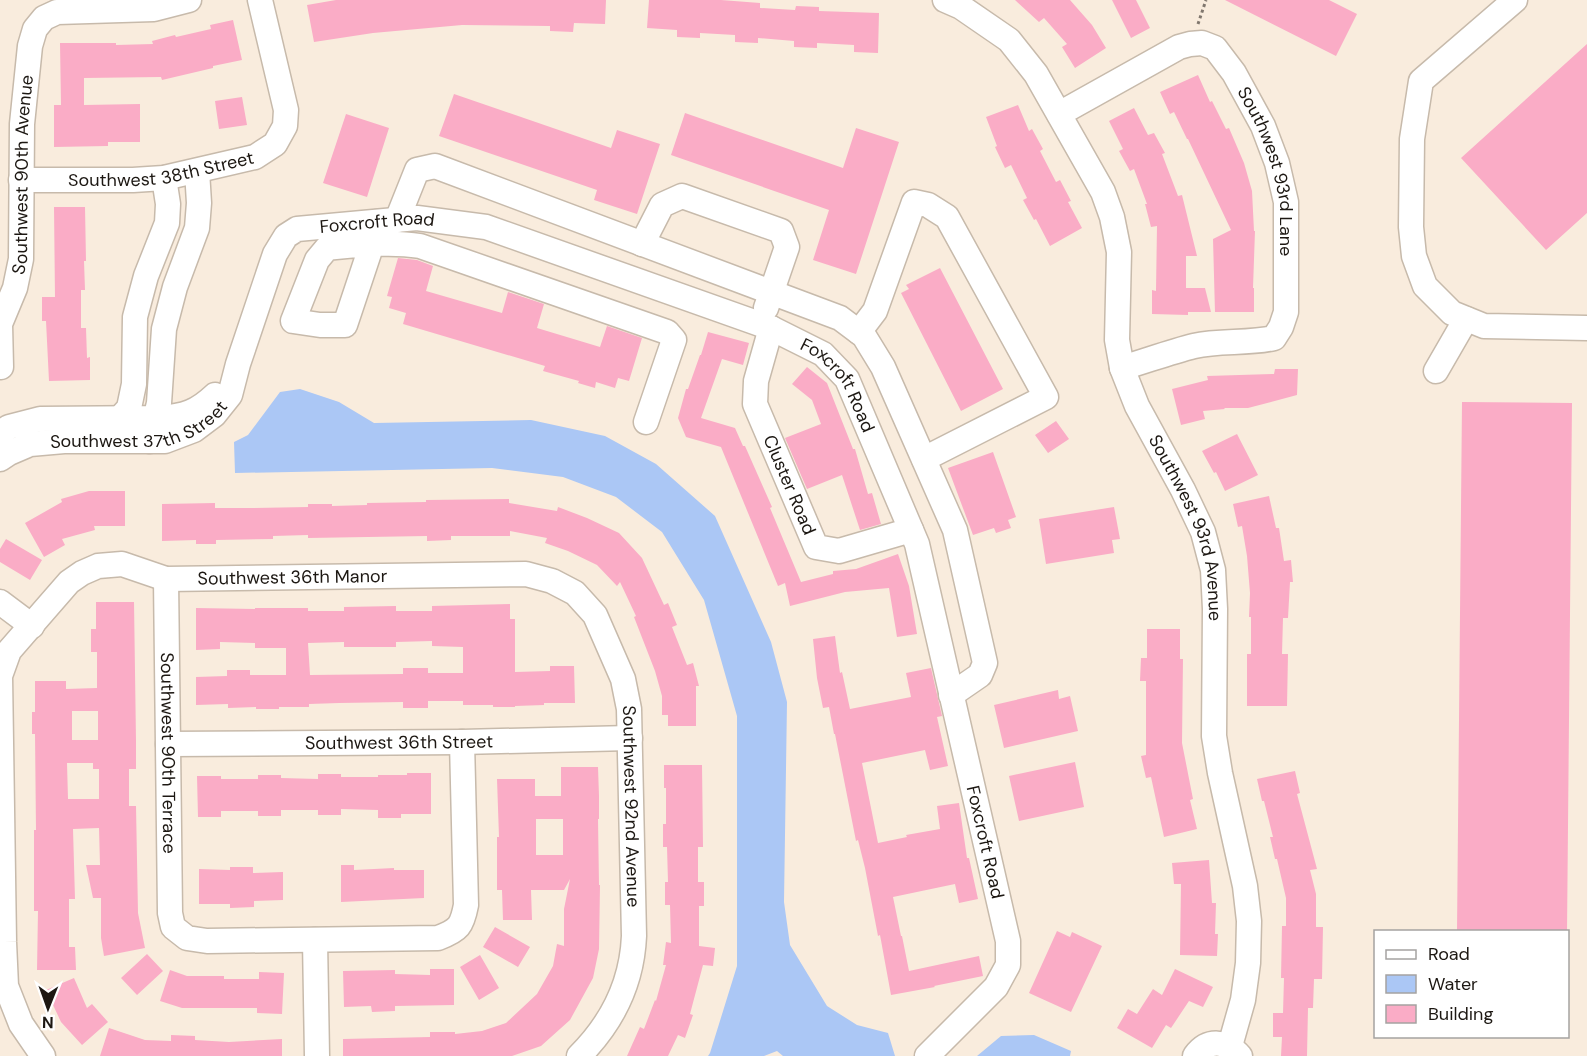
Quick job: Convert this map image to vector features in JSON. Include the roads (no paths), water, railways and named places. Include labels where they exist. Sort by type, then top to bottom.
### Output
[{"type":"street","name":"Southwest 90th Avenue","points":[[1,367],[0,324],[15,288],[21,259],[22,124],[30,46],[35,28],[44,18],[57,12],[154,9],[189,0]]},
{"type":"street","name":"Southwest 38th Street","points":[[21,180],[164,178],[255,157],[275,144],[285,126],[286,110],[260,0]]},
{"type":"street","name":"Southwest 93rd Avenue","points":[[945,0],[961,7],[1009,40],[1036,74],[1103,192],[1112,217],[1119,252],[1117,340],[1122,368],[1137,406],[1203,532],[1213,570],[1214,736],[1245,886],[1249,921],[1248,963],[1235,1051]]},
{"type":"street","points":[[1515,0],[1421,81],[1412,139],[1411,227],[1414,256],[1425,286],[1452,313],[1466,319],[1484,326],[1587,328]]},
{"type":"street","name":"Southwest 93rd Lane","points":[[1059,114],[1179,47],[1202,43],[1215,48],[1234,73],[1263,126],[1277,163],[1286,202],[1286,312],[1274,338],[1257,342],[1226,342],[1195,346],[1122,368]]},
{"type":"street","points":[[646,422],[674,340],[667,332],[420,246],[400,243],[382,229],[417,170],[435,166],[840,318],[864,336],[883,366],[956,530],[985,663],[980,675],[951,694]]},
{"type":"street","points":[[153,429],[159,403],[164,329],[175,287],[197,228],[199,203],[197,171]]},
{"type":"street","points":[[121,417],[129,408],[134,384],[135,317],[146,276],[167,223],[168,204],[164,178]]},
{"type":"street","points":[[642,244],[662,205],[682,196],[781,231],[787,247],[771,292],[765,326]]},
{"type":"street","points":[[859,332],[875,311],[914,201],[928,205],[947,217],[1046,397],[924,459]]},
{"type":"street","name":"Foxcroft Road","points":[[238,364],[274,254],[286,236],[297,229],[382,229],[417,218],[486,227],[765,326],[823,354],[847,379],[917,544],[1008,941],[1008,965],[996,987],[927,1056]]},
{"type":"street","points":[[514,278],[526,242]]},
{"type":"street","points":[[542,288],[555,251]]},
{"type":"street","points":[[146,276],[175,287]]},
{"type":"street","points":[[1436,370],[1466,319]]},
{"type":"street","name":"Cluster Road","points":[[765,326],[756,381],[755,404],[816,547],[839,551],[911,530]]},
{"type":"street","name":"Southwest 37th Street","points":[[0,433],[9,427],[40,419],[121,417],[153,429],[165,441],[194,430],[214,415],[230,395],[238,364]]},
{"type":"street","name":"Southwest 37th Street","points":[[0,459],[30,444],[153,429]]},
{"type":"street","name":"Southwest 36th Manor","points":[[5,648],[32,626],[69,582],[98,566],[122,564],[166,579],[526,574],[552,581],[576,593]]},
{"type":"street","name":"Southwest 90th Terrace","points":[[166,579],[170,913],[173,927],[187,938],[207,941],[315,940]]},
{"type":"street","name":"Southwest 92nd Avenue","points":[[576,593],[595,615],[623,679],[629,709],[633,948],[629,973],[621,997],[595,1040],[579,1056]]},
{"type":"street","points":[[0,602],[32,626]]},
{"type":"street","points":[[5,648],[0,676],[6,986],[21,1024],[43,1056]]},
{"type":"street","name":"Southwest 36th Street","points":[[168,744],[462,742],[630,738]]},
{"type":"street","points":[[317,1056],[315,940],[438,938],[453,932],[463,923],[466,904],[462,742]]},
{"type":"street","points":[[1195,1056],[1207,1045],[1219,1043],[1235,1051]]},
{"type":"water","points":[[300,389],[339,402],[374,423],[531,420],[605,436],[656,464],[715,516],[771,642],[787,702],[784,902],[790,945],[827,1006],[857,1025],[888,1033],[895,1056],[783,1056],[777,1051],[764,1056],[708,1056],[737,966],[737,716],[704,600],[662,532],[616,497],[563,477],[492,468],[235,473],[234,442],[248,435],[280,392]]},
{"type":"water","points":[[1034,1035],[1071,1051],[1070,1056],[977,1056],[1001,1036]]}]
